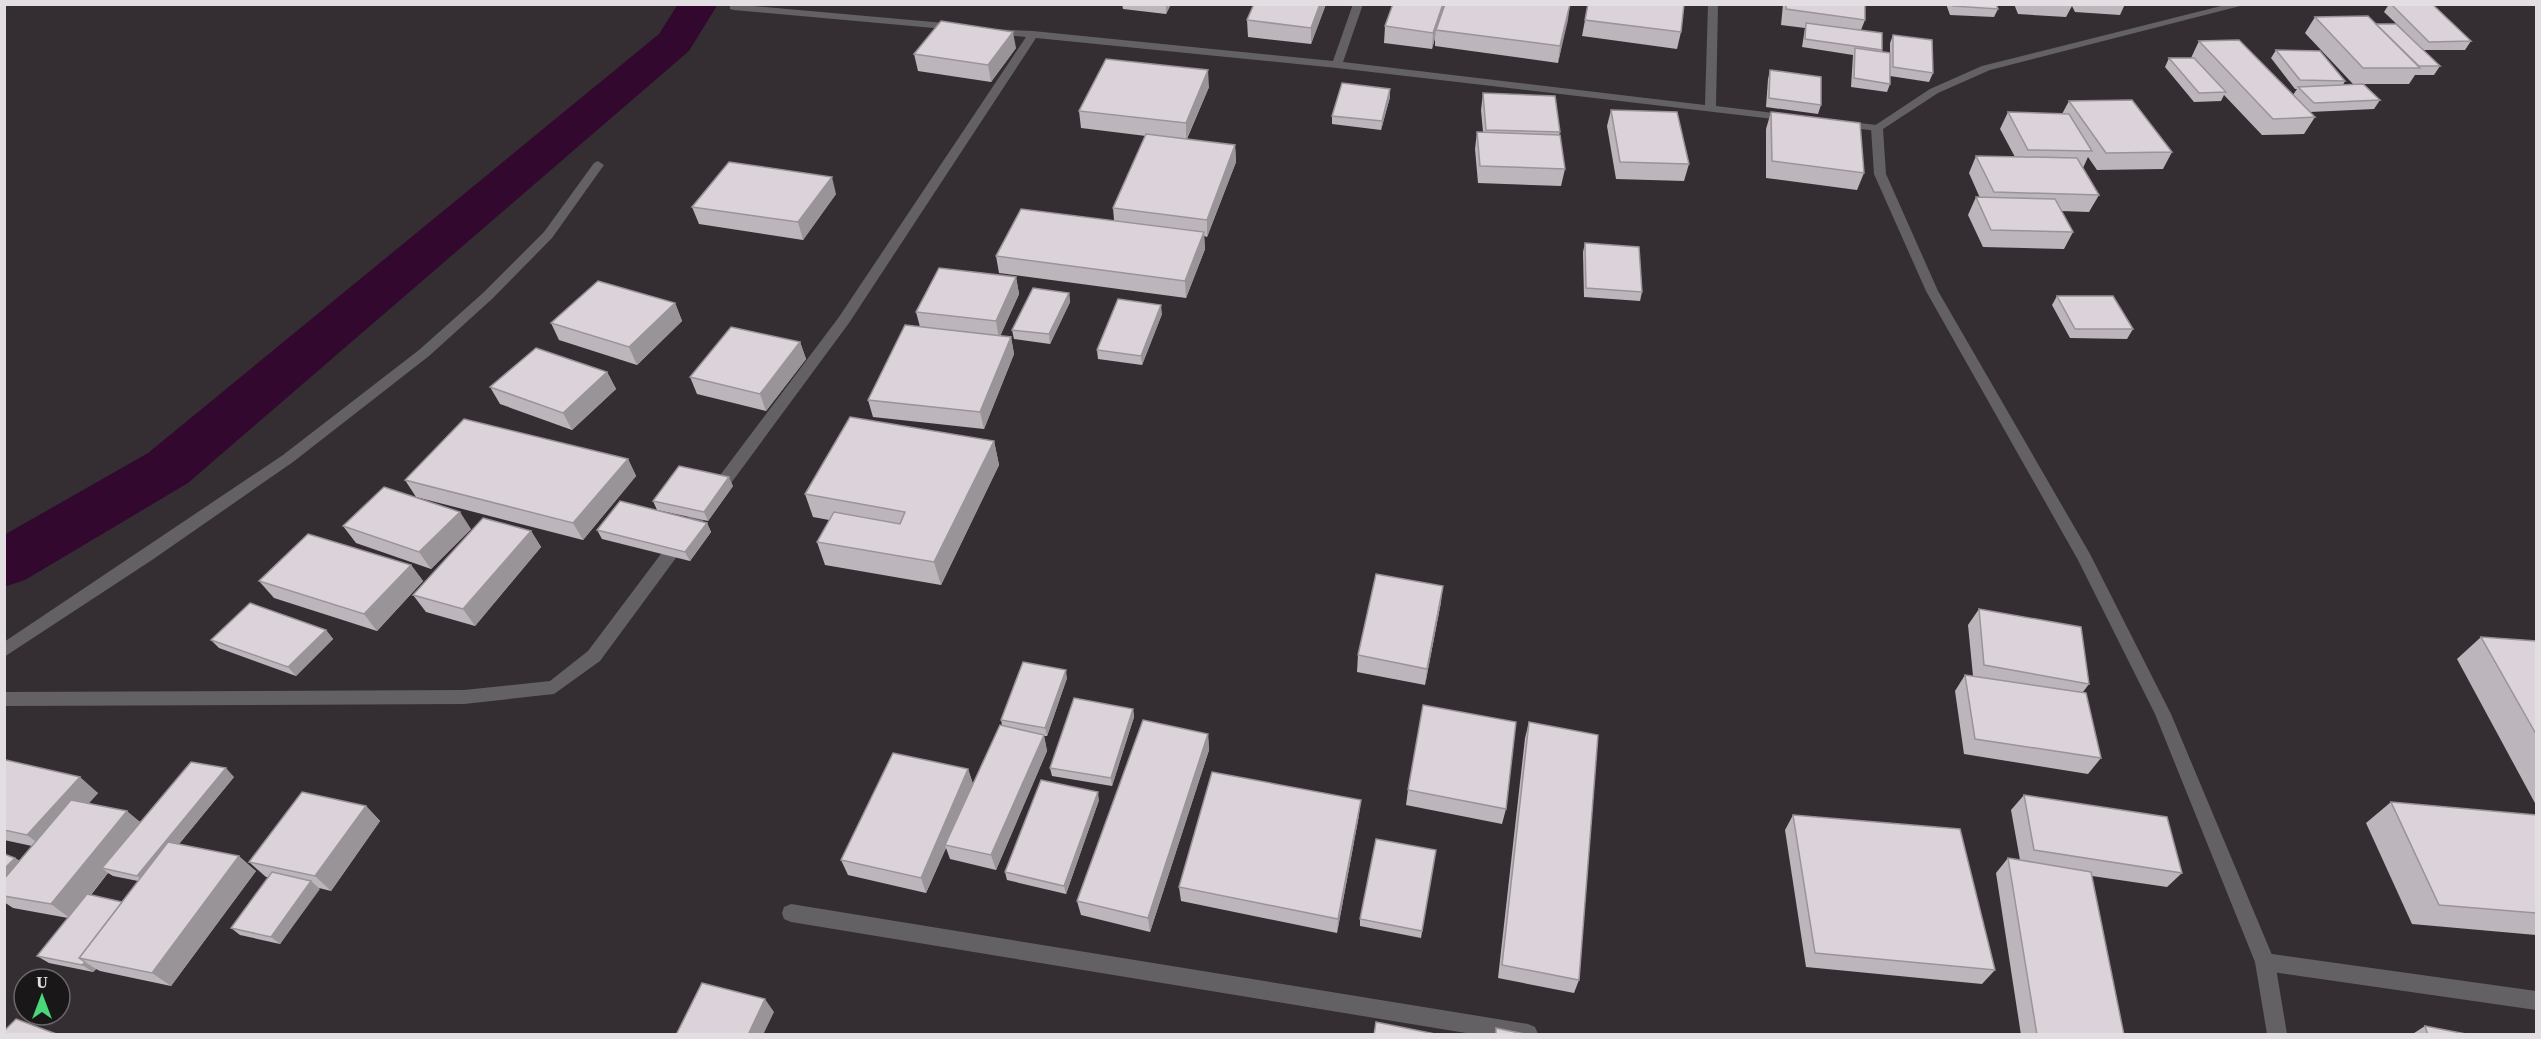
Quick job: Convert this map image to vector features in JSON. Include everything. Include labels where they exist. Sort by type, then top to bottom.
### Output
[{"type":"street","points":[[735,4],[734,7],[964,28]]},
{"type":"street","points":[[1337,65],[1358,4]]},
{"type":"street","points":[[1710,108],[1713,4]]},
{"type":"street","points":[[1833,123],[1877,128],[1934,91],[1986,68],[2242,4]]},
{"type":"street","points":[[987,30],[1337,65],[1799,119]]},
{"type":"street","points":[[4,699],[464,697],[554,687],[594,656],[844,320],[1033,34]]},
{"type":"street","points":[[1877,128],[1880,174],[1932,291],[2085,558],[2163,714],[2265,962],[2277,1035]]},
{"type":"street","points":[[4,651],[287,461],[455,327],[550,233],[598,165]]},
{"type":"street","points":[[791,913],[1528,1035]]},
{"type":"street","points":[[2265,962],[2536,1001]]},
{"type":"building","points":[[1254,4],[1320,4],[1311,28],[1247,20]]},
{"type":"building","points":[[1393,4],[1443,4],[1433,33],[1385,26]]},
{"type":"building","points":[[1445,4],[1570,4],[1560,46],[1436,30]]},
{"type":"building","points":[[1588,4],[1684,4],[1681,32],[1585,20]]},
{"type":"building","points":[[1786,4],[1865,4],[1865,20],[1786,9]]},
{"type":"building","points":[[1952,4],[1996,4],[1998,9],[1953,6]]},
{"type":"building","points":[[2391,4],[2432,4],[2471,41],[2429,42]]},
{"type":"building","points":[[2368,16],[2420,68],[2363,68],[2315,17]]},
{"type":"building","points":[[941,21],[1013,32],[988,65],[914,54]]},
{"type":"building","points":[[1806,23],[1882,33],[1882,50],[1805,39]]},
{"type":"building","points":[[2376,24],[2396,24],[2440,66],[2419,66]]},
{"type":"building","points":[[1893,35],[1932,40],[1933,73],[1893,67]]},
{"type":"building","points":[[2239,40],[2315,117],[2273,119],[2199,41]]},
{"type":"building","points":[[1855,48],[1890,53],[1890,84],[1854,78]]},
{"type":"building","points":[[2276,50],[2320,51],[2345,81],[2300,80]]},
{"type":"building","points":[[2169,58],[2194,58],[2226,92],[2199,93]]},
{"type":"building","points":[[1106,59],[1208,70],[1186,123],[1079,111]]},
{"type":"building","points":[[1770,70],[1821,77],[1821,105],[1769,98]]},
{"type":"building","points":[[1342,83],[1390,89],[1382,121],[1332,116]]},
{"type":"building","points":[[2363,84],[2380,100],[2314,103],[2298,87]]},
{"type":"building","points":[[1483,93],[1555,96],[1560,132],[1486,130]]},
{"type":"building","points":[[2132,100],[2172,152],[2106,153],[2069,101]]},
{"type":"building","points":[[1611,110],[1677,112],[1689,164],[1620,162]]},
{"type":"building","points":[[1771,112],[1860,123],[1864,173],[1772,161]]},
{"type":"building","points":[[2008,112],[2069,114],[2092,151],[2028,150]]},
{"type":"building","points":[[1477,132],[1560,135],[1565,169],[1480,166]]},
{"type":"building","points":[[1146,134],[1235,145],[1207,220],[1113,208]]},
{"type":"building","points":[[1976,156],[2077,158],[2099,195],[1994,192]]},
{"type":"building","points":[[729,162],[832,177],[798,222],[692,207]]},
{"type":"building","points":[[1976,197],[2055,199],[2073,232],[1991,230]]},
{"type":"building","points":[[1021,209],[1204,232],[1185,281],[996,256]]},
{"type":"building","points":[[1585,243],[1639,247],[1642,292],[1586,288]]},
{"type":"building","points":[[939,268],[1016,277],[996,321],[916,312]]},
{"type":"building","points":[[598,281],[675,303],[629,347],[551,323]]},
{"type":"building","points":[[1033,288],[1069,293],[1049,334],[1012,330]]},
{"type":"building","points":[[2057,296],[2113,296],[2133,329],[2075,329]]},
{"type":"building","points":[[1118,299],[1161,305],[1141,356],[1097,350]]},
{"type":"building","points":[[905,325],[1011,337],[980,412],[868,400]]},
{"type":"building","points":[[731,327],[800,342],[760,394],[690,377]]},
{"type":"building","points":[[536,348],[607,372],[563,413],[490,387]]},
{"type":"building","points":[[850,417],[994,441],[934,562],[817,542],[834,512],[900,524],[905,512],[805,494]]},
{"type":"building","points":[[464,419],[628,459],[573,523],[405,480]]},
{"type":"building","points":[[679,466],[729,477],[704,512],[653,501]]},
{"type":"building","points":[[384,487],[460,512],[419,552],[343,526]]},
{"type":"building","points":[[620,501],[707,523],[685,552],[597,530]]},
{"type":"building","points":[[483,518],[531,531],[463,609],[413,595]]},
{"type":"building","points":[[308,534],[411,565],[364,614],[259,581]]},
{"type":"building","points":[[1376,574],[1443,586],[1427,669],[1358,655]]},
{"type":"building","points":[[250,603],[326,630],[288,667],[211,640]]},
{"type":"building","points":[[1979,609],[2081,627],[2089,684],[1984,665]]},
{"type":"building","points":[[2481,637],[2536,641],[2536,734]]},
{"type":"building","points":[[1023,662],[1066,670],[1045,728],[1001,720]]},
{"type":"building","points":[[1965,675],[2086,693],[2101,758],[1975,739]]},
{"type":"building","points":[[1074,698],[1133,709],[1111,778],[1050,768]]},
{"type":"building","points":[[1423,705],[1516,722],[1506,809],[1408,790]]},
{"type":"building","points":[[1143,720],[1208,734],[1148,918],[1077,901]]},
{"type":"building","points":[[1529,722],[1598,735],[1579,980],[1502,965]]},
{"type":"building","points":[[1000,725],[1044,735],[991,855],[945,845]]},
{"type":"building","points":[[893,753],[968,769],[921,878],[841,860]]},
{"type":"building","points":[[6,760],[80,777],[27,835],[4,830],[4,762]]},
{"type":"building","points":[[191,762],[226,768],[137,876],[102,868]]},
{"type":"building","points":[[1212,772],[1361,800],[1338,919],[1179,887]]},
{"type":"building","points":[[1041,780],[1098,792],[1064,886],[1005,872]]},
{"type":"building","points":[[302,792],[366,806],[315,876],[249,862]]},
{"type":"building","points":[[2024,795],[2167,817],[2182,873],[2034,850]]},
{"type":"building","points":[[71,800],[127,811],[51,904],[4,896],[4,879]]},
{"type":"building","points":[[2391,802],[2536,815],[2536,913],[2439,905]]},
{"type":"building","points":[[1793,815],[1960,829],[1995,970],[1815,953]]},
{"type":"building","points":[[1376,839],[1436,850],[1422,931],[1360,919]]},
{"type":"building","points":[[168,842],[239,856],[152,973],[79,958]]},
{"type":"building","points":[[4,854],[15,858],[4,869]]},
{"type":"building","points":[[2008,858],[2091,872],[2124,1035],[2037,1035]]},
{"type":"building","points":[[272,872],[311,881],[271,937],[231,928]]},
{"type":"building","points":[[87,894],[122,902],[79,958],[85,962],[82,965],[37,956]]},
{"type":"building","points":[[702,983],[765,999],[748,1035],[676,1035]]},
{"type":"building","points":[[1376,1022],[1440,1035],[1374,1035]]},
{"type":"building","points":[[12,1023],[12,1027],[38,1027],[59,1035],[4,1035],[4,1031]]},
{"type":"building","points":[[2425,1026],[2471,1035],[2428,1035]]},
{"type":"building","points":[[1496,1028],[1529,1035],[1496,1035]]},
{"type":"waterway","points":[[4,564],[168,468],[674,42],[698,4]]}]
